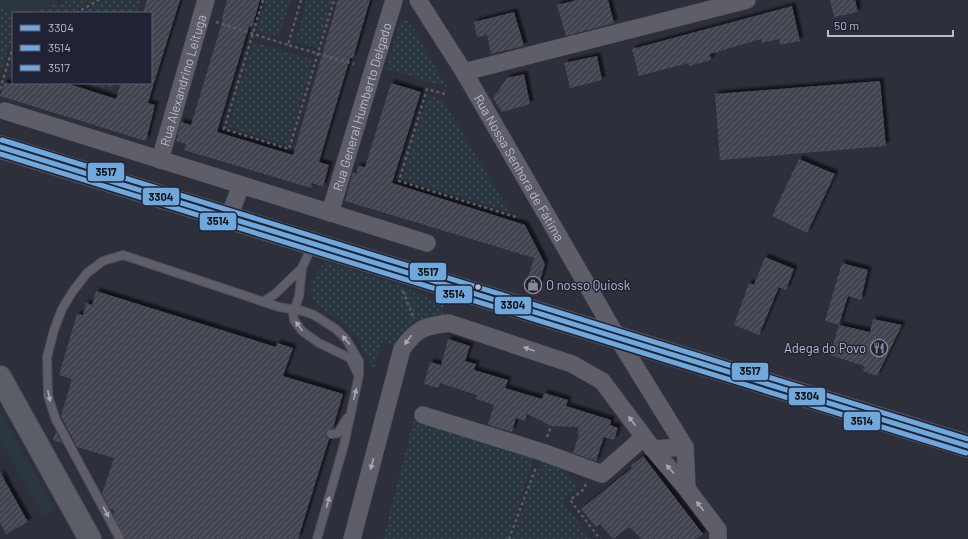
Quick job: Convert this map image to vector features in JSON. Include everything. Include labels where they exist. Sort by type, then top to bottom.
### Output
[{"type":"main road","points":[[0,147],[968,446]]},
{"type":"street","name":"Rua Alexandrino Leituga","points":[[160,160],[206,0]]},
{"type":"street","name":"Rua General Humberto Delgado","points":[[330,213],[394,0]]},
{"type":"street","name":"Rua Nossa Senhora de Fátima","points":[[418,0],[464,72],[617,337],[685,447]]},
{"type":"street","points":[[464,72],[747,0]]},
{"type":"street","points":[[5,110],[427,243]]},
{"type":"street","points":[[229,217],[241,185]]},
{"type":"street","points":[[352,539],[402,349],[413,334],[430,325],[449,323],[572,364],[602,381],[718,530],[718,539]]},
{"type":"street","points":[[0,377],[90,539]]},
{"type":"street","points":[[423,415],[542,452],[602,474],[649,443],[685,447],[687,490]]},
{"type":"lane","points":[[313,243],[302,268],[299,296],[294,309],[294,320],[302,331],[319,343],[350,358],[359,375]]},
{"type":"lane","points":[[120,539],[56,420],[48,396],[47,357],[54,330],[62,309],[73,291],[87,273],[103,261],[123,255],[263,302],[314,315],[336,329],[346,339],[359,361],[359,375],[344,445],[317,539]]},
{"type":"lane","points":[[263,302],[275,294],[302,268]]},
{"type":"lane","points":[[279,307],[290,304],[299,296]]},
{"type":"lane","points":[[331,434],[338,433],[350,412]]},
{"type":"path","points":[[78,12],[99,0]]},
{"type":"path","points":[[263,0],[224,129],[289,149],[319,54],[334,0]]},
{"type":"path","points":[[288,45],[301,0]]},
{"type":"path","points":[[216,22],[354,64]]},
{"type":"path","points":[[0,89],[12,50]]},
{"type":"path","points":[[445,94],[427,89],[399,181],[519,218]]},
{"type":"path","points":[[394,268],[419,331]]},
{"type":"path","points":[[509,539],[542,452]]},
{"type":"path","points":[[591,470],[584,489],[570,500],[600,539]]},
{"type":"shaded area","points":[[0,0],[55,0],[38,12],[12,12],[12,18]]},
{"type":"shaded area","points":[[55,0],[60,5],[67,0],[95,0],[73,12],[38,12]]},
{"type":"shaded area","points":[[105,0],[141,0],[137,12],[83,12]]},
{"type":"shaded area","points":[[266,0],[291,0],[279,37],[257,31]]},
{"type":"shaded area","points":[[307,0],[332,0],[317,48],[295,41]]},
{"type":"shaded area","points":[[0,2],[12,19],[12,46],[8,48],[0,77]]},
{"type":"shaded area","points":[[405,20],[410,23],[447,87],[386,69],[400,23]]},
{"type":"shaded area","points":[[253,42],[313,60],[288,145],[228,127]]},
{"type":"shaded area","points":[[88,84],[115,84],[112,91]]},
{"type":"shaded area","points":[[428,95],[443,100],[510,212],[402,179]]},
{"type":"shaded area","points":[[325,262],[396,284],[444,304],[442,311],[446,313],[445,316],[429,319],[416,324],[405,332],[395,345],[381,342],[374,368],[351,331],[316,303],[311,296],[311,287],[315,276]]},
{"type":"shaded area","points":[[0,410],[55,510],[44,516],[0,440]]},
{"type":"shaded area","points":[[414,420],[535,454],[508,539],[383,539]]},
{"type":"shaded area","points":[[541,460],[562,467],[579,487],[562,502],[592,539],[511,539]]},
{"type":"building","points":[[147,0],[180,0],[154,83],[152,82],[152,12],[143,12]]},
{"type":"building","points":[[227,0],[260,0],[252,27],[249,26],[217,132],[293,155],[338,0],[370,0],[353,58],[350,58],[319,162],[329,165],[323,187],[312,183],[311,188],[184,150],[186,144],[176,141],[181,122],[191,125],[223,19]]},
{"type":"building","points":[[577,0],[608,0],[614,23],[566,36],[557,5]]},
{"type":"building","points":[[830,0],[855,0],[858,12],[834,17]]},
{"type":"building","points":[[792,6],[800,41],[780,45],[779,39],[762,43],[761,39],[710,54],[711,60],[689,66],[688,63],[639,76],[632,49]]},
{"type":"building","points":[[514,12],[524,46],[491,54],[487,35],[477,37],[474,22]]},
{"type":"building","points":[[597,56],[602,80],[570,88],[564,63]]},
{"type":"building","points":[[524,74],[530,104],[502,112],[493,98],[507,78]]},
{"type":"building","points":[[880,81],[886,146],[720,160],[715,94]]},
{"type":"building","points":[[4,83],[69,84],[116,99],[121,84],[154,83],[148,103],[155,105],[146,141],[0,96]]},
{"type":"building","points":[[391,83],[421,92],[392,183],[525,225],[545,264],[537,291],[525,287],[534,258],[345,201],[353,172],[356,174],[358,166],[365,167]]},
{"type":"building","points":[[799,159],[835,174],[807,233],[772,216]]},
{"type":"building","points":[[765,257],[794,269],[786,290],[779,287],[759,335],[734,325],[749,283],[754,285]]},
{"type":"building","points":[[842,263],[868,270],[861,300],[848,296],[839,325],[825,321]]},
{"type":"building","points":[[96,291],[276,347],[277,343],[293,348],[283,376],[343,394],[333,428],[326,432],[326,437],[329,439],[298,539],[125,539],[113,515],[114,510],[110,509],[102,494],[114,458],[77,447],[61,416],[72,379],[59,375],[77,314],[83,315],[86,303],[92,305]]},
{"type":"building","points":[[873,319],[902,325],[877,376],[863,371],[864,366],[830,355],[839,325],[870,332]]},
{"type":"building","points":[[448,339],[470,346],[465,361],[476,364],[474,370],[508,380],[505,388],[542,399],[544,393],[568,400],[566,406],[611,420],[610,425],[618,428],[614,440],[604,437],[596,461],[573,453],[579,434],[577,433],[579,427],[551,426],[527,414],[525,421],[516,418],[512,432],[488,425],[494,405],[476,399],[477,395],[440,383],[438,388],[424,384],[430,362],[441,365]]},
{"type":"building","points":[[56,431],[62,443],[53,440]]},
{"type":"building","points":[[643,456],[703,534],[696,539],[642,539],[629,527],[613,539],[600,524],[596,527],[581,509],[632,468],[631,466]]},
{"type":"building","points":[[0,472],[28,522],[6,534],[0,522]]},
{"type":"transit line","name":"3517","points":[[2,140],[968,439]]},
{"type":"transit line","name":"3304","points":[[0,147],[968,446]]},
{"type":"transit line","name":"3514","points":[[0,154],[966,453]]},
{"type":"place","name":"O nosso Quiosk","points":[[533,285]]},
{"type":"place","name":"Adega do Povo","points":[[879,348]]}]
